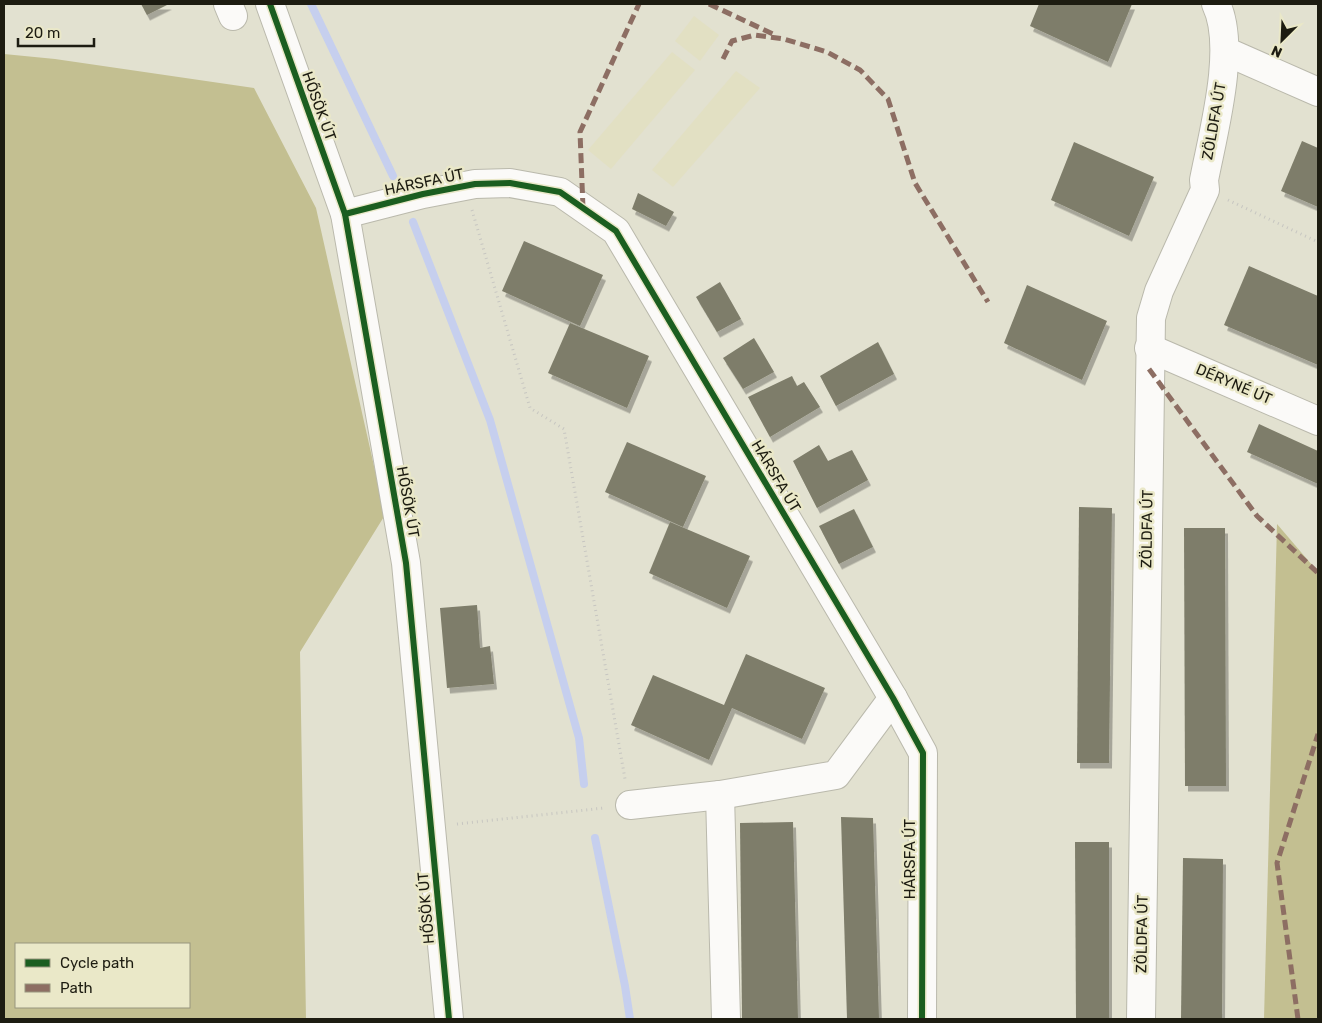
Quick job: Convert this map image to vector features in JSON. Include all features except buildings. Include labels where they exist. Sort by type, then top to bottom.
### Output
[{"type":"street","name":"HŐSÖK ÚT","points":[[270,4],[345,214],[406,562],[449,1019]]},
{"type":"street","points":[[1216,4],[1224,29],[1225,51],[1318,92]]},
{"type":"street","name":"ZÖLDFA ÚT","points":[[1141,1019],[1149,348],[1151,318],[1159,291],[1205,190],[1204,180],[1225,51]]},
{"type":"street","name":"HÁRSFA ÚT","points":[[345,214],[423,194],[465,186],[510,182],[560,192],[616,231],[893,698],[923,753],[922,1019]]},
{"type":"street","name":"DÉRYNÉ ÚT","points":[[1149,348],[1318,421]]},
{"type":"street","points":[[630,805],[720,795],[836,775],[893,698]]},
{"type":"street","points":[[720,795],[726,1019]]},
{"type":"path","points":[[431,827],[630,805],[564,429],[530,408],[465,186]]},
{"type":"path","points":[[1205,190],[1318,242]]},
{"type":"shaded area","points":[[694,16],[719,35],[700,61],[675,41]]},
{"type":"shaded area","points":[[672,52],[695,70],[611,169],[588,150]]},
{"type":"shaded area","points":[[4,54],[55,59],[254,88],[316,208],[385,515],[300,652],[306,1019],[4,1019]]},
{"type":"shaded area","points":[[736,71],[760,88],[673,187],[652,170]]},
{"type":"shaded area","points":[[1277,524],[1318,572],[1318,1019],[1264,1019]]},
{"type":"waterway","points":[[311,4],[393,176]]},
{"type":"waterway","points":[[413,222],[490,420],[579,738],[584,784]]},
{"type":"waterway","points":[[595,838],[630,1019]]},
{"type":"marked path","points":[[583,208],[580,132],[639,4]]},
{"type":"marked path","points":[[709,4],[775,35]]},
{"type":"marked path","points":[[723,59],[732,41],[755,35],[784,39],[827,52],[860,70],[888,99],[915,183],[988,302]]},
{"type":"marked path","points":[[1149,369],[1257,516],[1318,573]]},
{"type":"marked path","points":[[1298,1019],[1277,863],[1318,734]]},
{"type":"cycle path","points":[[270,4],[345,214],[406,563],[449,1019]]},
{"type":"cycle path","points":[[345,214],[423,194],[475,184],[510,183],[560,192],[616,231],[893,698],[923,753],[922,1019]]}]
